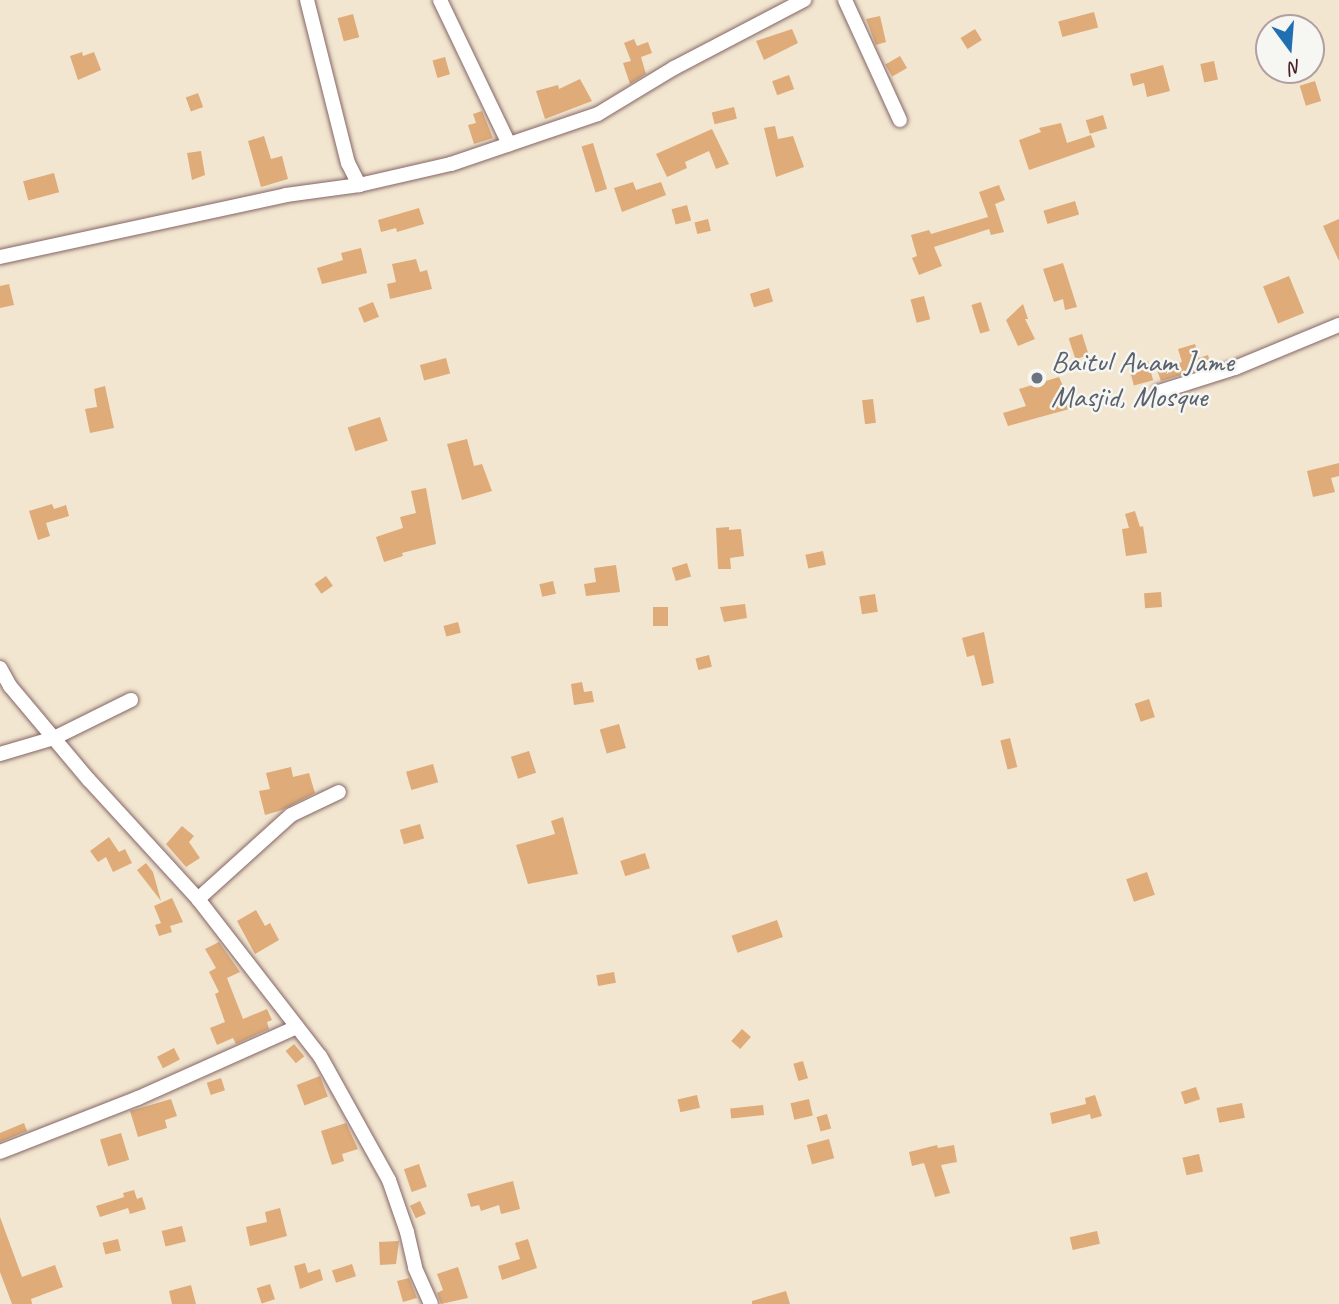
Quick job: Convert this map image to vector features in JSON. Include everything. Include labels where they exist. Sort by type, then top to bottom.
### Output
[{"type":"street","points":[[307,0],[348,163],[359,185]]},
{"type":"street","points":[[440,0],[509,144]]},
{"type":"street","points":[[0,257],[286,195],[359,185],[451,164],[598,114],[674,68],[804,0]]},
{"type":"street","points":[[845,0],[900,120]]},
{"type":"street","points":[[1159,392],[1235,368],[1339,325]]},
{"type":"street","points":[[0,668],[10,686],[54,738],[198,899],[320,1056],[389,1180],[407,1232],[415,1268],[431,1304]]},
{"type":"street","points":[[0,754],[54,738],[131,701]]},
{"type":"street","points":[[198,899],[291,815],[339,792]]},
{"type":"street","points":[[0,1152],[138,1098],[297,1027]]},
{"type":"building","points":[[1094,12],[1098,27],[1062,37],[1058,22]]},
{"type":"building","points":[[353,14],[359,37],[344,41],[338,18]]},
{"type":"building","points":[[880,16],[886,42],[876,45],[866,19]]},
{"type":"building","points":[[792,29],[798,43],[764,60],[756,41]]},
{"type":"building","points":[[975,29],[982,40],[967,49],[961,38]]},
{"type":"building","points":[[634,39],[637,46],[648,42],[652,53],[641,57],[646,74],[630,84],[623,63],[631,61],[624,43]]},
{"type":"building","points":[[82,52],[83,56],[94,52],[101,70],[78,80],[70,56]]},
{"type":"building","points":[[900,56],[907,68],[892,77],[885,64]]},
{"type":"building","points":[[445,57],[450,74],[437,78],[433,61]]},
{"type":"building","points":[[1214,61],[1218,80],[1204,82],[1200,64]]},
{"type":"building","points":[[1163,65],[1170,91],[1147,97],[1144,83],[1133,86],[1130,74]]},
{"type":"building","points":[[789,75],[794,89],[777,95],[772,81]]},
{"type":"building","points":[[580,79],[592,101],[545,119],[536,91],[558,85],[559,89]]},
{"type":"building","points":[[1316,84],[1321,101],[1306,106],[1300,86]]},
{"type":"building","points":[[198,93],[203,107],[191,112],[186,97]]},
{"type":"building","points":[[734,107],[737,119],[715,124],[712,113]]},
{"type":"building","points":[[482,111],[493,138],[474,144],[468,125],[476,123],[473,114]]},
{"type":"building","points":[[1103,115],[1107,128],[1090,134],[1086,120]]},
{"type":"building","points":[[1061,123],[1067,143],[1091,135],[1095,147],[1029,170],[1019,140],[1041,132],[1039,128]]},
{"type":"building","points":[[775,126],[778,139],[793,136],[804,167],[776,177],[764,128]]},
{"type":"building","points":[[712,129],[729,164],[716,169],[709,151],[685,162],[687,168],[667,177],[656,154]]},
{"type":"building","points":[[264,136],[271,159],[282,156],[288,179],[261,187],[248,141]]},
{"type":"building","points":[[593,143],[607,189],[596,192],[582,147]]},
{"type":"building","points":[[201,151],[205,175],[192,180],[187,153]]},
{"type":"building","points":[[54,173],[59,192],[28,201],[23,181]]},
{"type":"building","points":[[633,182],[636,190],[661,182],[666,195],[622,212],[614,188]]},
{"type":"building","points":[[999,185],[1005,200],[995,204],[1004,232],[991,235],[989,229],[934,247],[942,266],[919,275],[912,258],[917,256],[911,235],[929,230],[931,234],[988,217],[979,192]]},
{"type":"building","points":[[1075,201],[1079,214],[1048,224],[1043,211]]},
{"type":"building","points":[[687,205],[691,220],[676,225],[672,209]]},
{"type":"building","points":[[419,208],[424,224],[397,232],[396,228],[381,232],[378,220]]},
{"type":"building","points":[[708,219],[711,231],[697,234],[694,222]]},
{"type":"building","points":[[1339,219],[1339,261],[1323,226]]},
{"type":"building","points":[[361,248],[367,273],[322,284],[317,268],[343,260],[341,253]]},
{"type":"building","points":[[416,259],[420,272],[427,270],[432,289],[390,299],[387,284],[396,282],[392,264]]},
{"type":"building","points":[[1063,263],[1077,307],[1065,310],[1063,299],[1054,302],[1043,269]]},
{"type":"building","points":[[1289,276],[1304,313],[1278,324],[1263,286]]},
{"type":"building","points":[[9,284],[14,305],[0,308],[0,286]]},
{"type":"building","points":[[769,288],[773,301],[754,307],[750,294]]},
{"type":"building","points":[[924,296],[930,319],[917,323],[910,300]]},
{"type":"building","points":[[373,302],[379,317],[364,323],[358,308]]},
{"type":"building","points":[[981,302],[990,331],[980,334],[971,305]]},
{"type":"building","points":[[1023,304],[1028,319],[1025,319],[1035,339],[1018,346],[1006,320]]},
{"type":"building","points":[[1082,334],[1089,355],[1075,359],[1069,338]]},
{"type":"building","points":[[1195,344],[1199,358],[1208,355],[1211,366],[1161,381],[1157,370],[1182,362],[1178,349]]},
{"type":"building","points":[[446,358],[450,373],[424,380],[420,365]]},
{"type":"building","points":[[1148,361],[1153,380],[1134,385],[1129,366]]},
{"type":"building","points":[[1059,377],[1073,408],[1008,426],[1003,413],[1026,406],[1019,389]]},
{"type":"building","points":[[105,386],[114,428],[90,433],[85,409],[97,407],[94,389]]},
{"type":"building","points":[[873,399],[876,423],[865,424],[862,400]]},
{"type":"building","points":[[380,417],[388,441],[355,451],[348,428]]},
{"type":"building","points":[[467,439],[474,466],[482,464],[492,491],[462,500],[447,444]]},
{"type":"building","points":[[1339,463],[1339,476],[1331,478],[1335,492],[1313,497],[1307,471]]},
{"type":"building","points":[[426,488],[436,544],[402,553],[403,556],[384,562],[376,537],[403,528],[400,517],[416,513],[411,491]]},
{"type":"building","points":[[52,504],[54,509],[66,505],[69,516],[46,523],[50,536],[38,540],[29,511]]},
{"type":"building","points":[[1135,511],[1140,527],[1143,526],[1147,553],[1126,556],[1122,529],[1129,528],[1125,514]]},
{"type":"building","points":[[729,527],[729,530],[741,529],[744,556],[730,558],[731,569],[718,569],[716,528]]},
{"type":"building","points":[[823,551],[826,565],[808,568],[805,555]]},
{"type":"building","points":[[687,563],[691,576],[676,581],[672,568]]},
{"type":"building","points":[[616,565],[620,592],[586,596],[584,584],[596,582],[594,568]]},
{"type":"building","points":[[326,576],[333,586],[321,594],[315,584]]},
{"type":"building","points":[[553,581],[556,594],[542,597],[539,584]]},
{"type":"building","points":[[1161,592],[1162,607],[1145,608],[1144,593]]},
{"type":"building","points":[[875,594],[878,612],[862,614],[859,597]]},
{"type":"building","points":[[745,604],[747,618],[724,622],[720,607]]},
{"type":"building","points":[[653,607],[668,607],[668,626],[653,626]]},
{"type":"building","points":[[458,622],[461,633],[446,637],[444,626]]},
{"type":"building","points":[[984,632],[994,683],[982,686],[974,655],[967,657],[962,638]]},
{"type":"building","points":[[709,655],[712,667],[698,670],[695,658]]},
{"type":"building","points":[[582,682],[584,692],[592,691],[594,702],[574,705],[571,684]]},
{"type":"building","points":[[1149,699],[1155,717],[1141,722],[1135,704]]},
{"type":"building","points":[[619,724],[626,748],[607,754],[600,730]]},
{"type":"building","points":[[1010,738],[1017,767],[1008,770],[1000,740]]},
{"type":"building","points":[[529,751],[536,773],[518,779],[511,757]]},
{"type":"building","points":[[433,764],[438,782],[411,790],[406,772]]},
{"type":"building","points":[[291,767],[293,777],[309,773],[315,793],[282,810],[265,815],[259,791],[270,789],[266,773]]},
{"type":"building","points":[[563,817],[578,874],[528,884],[516,845],[555,834],[551,821]]},
{"type":"building","points":[[420,824],[424,838],[404,844],[400,830]]},
{"type":"building","points":[[182,826],[194,836],[189,842],[200,858],[186,867],[166,844]]},
{"type":"building","points":[[109,837],[119,852],[125,849],[132,863],[113,872],[106,857],[98,862],[90,851]]},
{"type":"building","points":[[645,853],[650,868],[625,876],[620,861]]},
{"type":"building","points":[[146,863],[153,872],[161,901],[137,870]]},
{"type":"building","points":[[1147,872],[1155,895],[1134,902],[1126,879]]},
{"type":"building","points":[[172,898],[183,922],[170,926],[172,932],[159,936],[155,925],[161,923],[154,906]]},
{"type":"building","points":[[256,910],[265,926],[270,923],[279,940],[255,954],[237,921]]},
{"type":"building","points":[[777,920],[783,937],[737,953],[732,936]]},
{"type":"building","points":[[219,942],[240,972],[227,978],[243,1019],[267,1009],[272,1020],[267,1022],[269,1029],[236,1044],[233,1038],[217,1045],[210,1028],[225,1022],[215,994],[219,992],[209,972],[216,968],[205,949]]},
{"type":"building","points":[[614,972],[616,983],[598,986],[596,975]]},
{"type":"building","points":[[742,1029],[751,1037],[740,1049],[731,1041]]},
{"type":"building","points":[[294,1044],[304,1056],[296,1063],[286,1051]]},
{"type":"building","points":[[174,1048],[180,1060],[163,1068],[157,1057]]},
{"type":"building","points":[[803,1061],[808,1078],[798,1081],[793,1064]]},
{"type":"building","points":[[320,1076],[328,1097],[305,1105],[297,1085]]},
{"type":"building","points":[[221,1078],[225,1090],[211,1095],[207,1083]]},
{"type":"building","points":[[1196,1087],[1200,1099],[1185,1104],[1181,1092]]},
{"type":"building","points":[[697,1095],[700,1108],[680,1112],[678,1099]]},
{"type":"building","points":[[1095,1095],[1102,1116],[1091,1119],[1090,1114],[1052,1124],[1050,1113],[1086,1104],[1085,1098]]},
{"type":"building","points":[[171,1099],[177,1116],[165,1120],[167,1128],[138,1137],[130,1111]]},
{"type":"building","points":[[809,1099],[813,1116],[794,1120],[790,1103]]},
{"type":"building","points":[[1242,1103],[1245,1118],[1219,1123],[1216,1108]]},
{"type":"building","points":[[763,1105],[764,1115],[731,1118],[730,1108]]},
{"type":"building","points":[[827,1114],[831,1128],[821,1131],[816,1117]]},
{"type":"building","points":[[24,1123],[27,1131],[0,1142],[0,1133]]},
{"type":"building","points":[[346,1123],[358,1149],[342,1154],[344,1161],[332,1165],[321,1131]]},
{"type":"building","points":[[121,1133],[129,1160],[108,1166],[100,1139]]},
{"type":"building","points":[[829,1139],[834,1158],[812,1164],[807,1145]]},
{"type":"building","points":[[937,1145],[938,1148],[954,1145],[957,1162],[941,1165],[950,1193],[935,1197],[924,1163],[912,1166],[909,1152]]},
{"type":"building","points":[[1199,1154],[1203,1172],[1186,1175],[1182,1158]]},
{"type":"building","points":[[419,1164],[427,1187],[412,1192],[404,1169]]},
{"type":"building","points":[[513,1181],[520,1209],[501,1214],[499,1205],[481,1211],[479,1205],[471,1207],[467,1194]]},
{"type":"building","points":[[134,1190],[137,1199],[142,1197],[146,1209],[130,1214],[128,1208],[100,1217],[96,1206],[124,1197],[123,1193]]},
{"type":"building","points":[[420,1201],[426,1214],[416,1218],[410,1206]]},
{"type":"building","points":[[280,1208],[287,1236],[250,1246],[246,1227],[267,1222],[265,1212]]},
{"type":"building","points":[[0,1217],[22,1277],[55,1265],[63,1287],[31,1299],[32,1304],[12,1304],[0,1272]]},
{"type":"building","points":[[182,1226],[186,1242],[165,1247],[162,1231]]},
{"type":"building","points":[[1097,1231],[1100,1244],[1073,1250],[1070,1237]]},
{"type":"building","points":[[118,1239],[121,1251],[105,1255],[102,1243]]},
{"type":"building","points":[[528,1239],[537,1268],[502,1280],[498,1266],[520,1259],[515,1243]]},
{"type":"building","points":[[399,1241],[396,1264],[380,1265],[379,1242]]},
{"type":"building","points":[[305,1263],[308,1273],[320,1269],[323,1280],[300,1289],[294,1266]]},
{"type":"building","points":[[352,1264],[356,1276],[336,1283],[332,1270]]},
{"type":"building","points":[[458,1267],[468,1298],[441,1304],[437,1293],[443,1290],[437,1274]]},
{"type":"building","points":[[409,1278],[417,1298],[403,1302],[397,1281]]},
{"type":"building","points":[[270,1284],[275,1299],[262,1304],[257,1288]]},
{"type":"building","points":[[191,1285],[196,1304],[172,1304],[169,1291]]},
{"type":"building","points":[[786,1291],[790,1304],[752,1304],[752,1301]]},
{"type":"place","name":"Baitul Anam Jame Masjid, Mosque","points":[[1037,378]]}]
